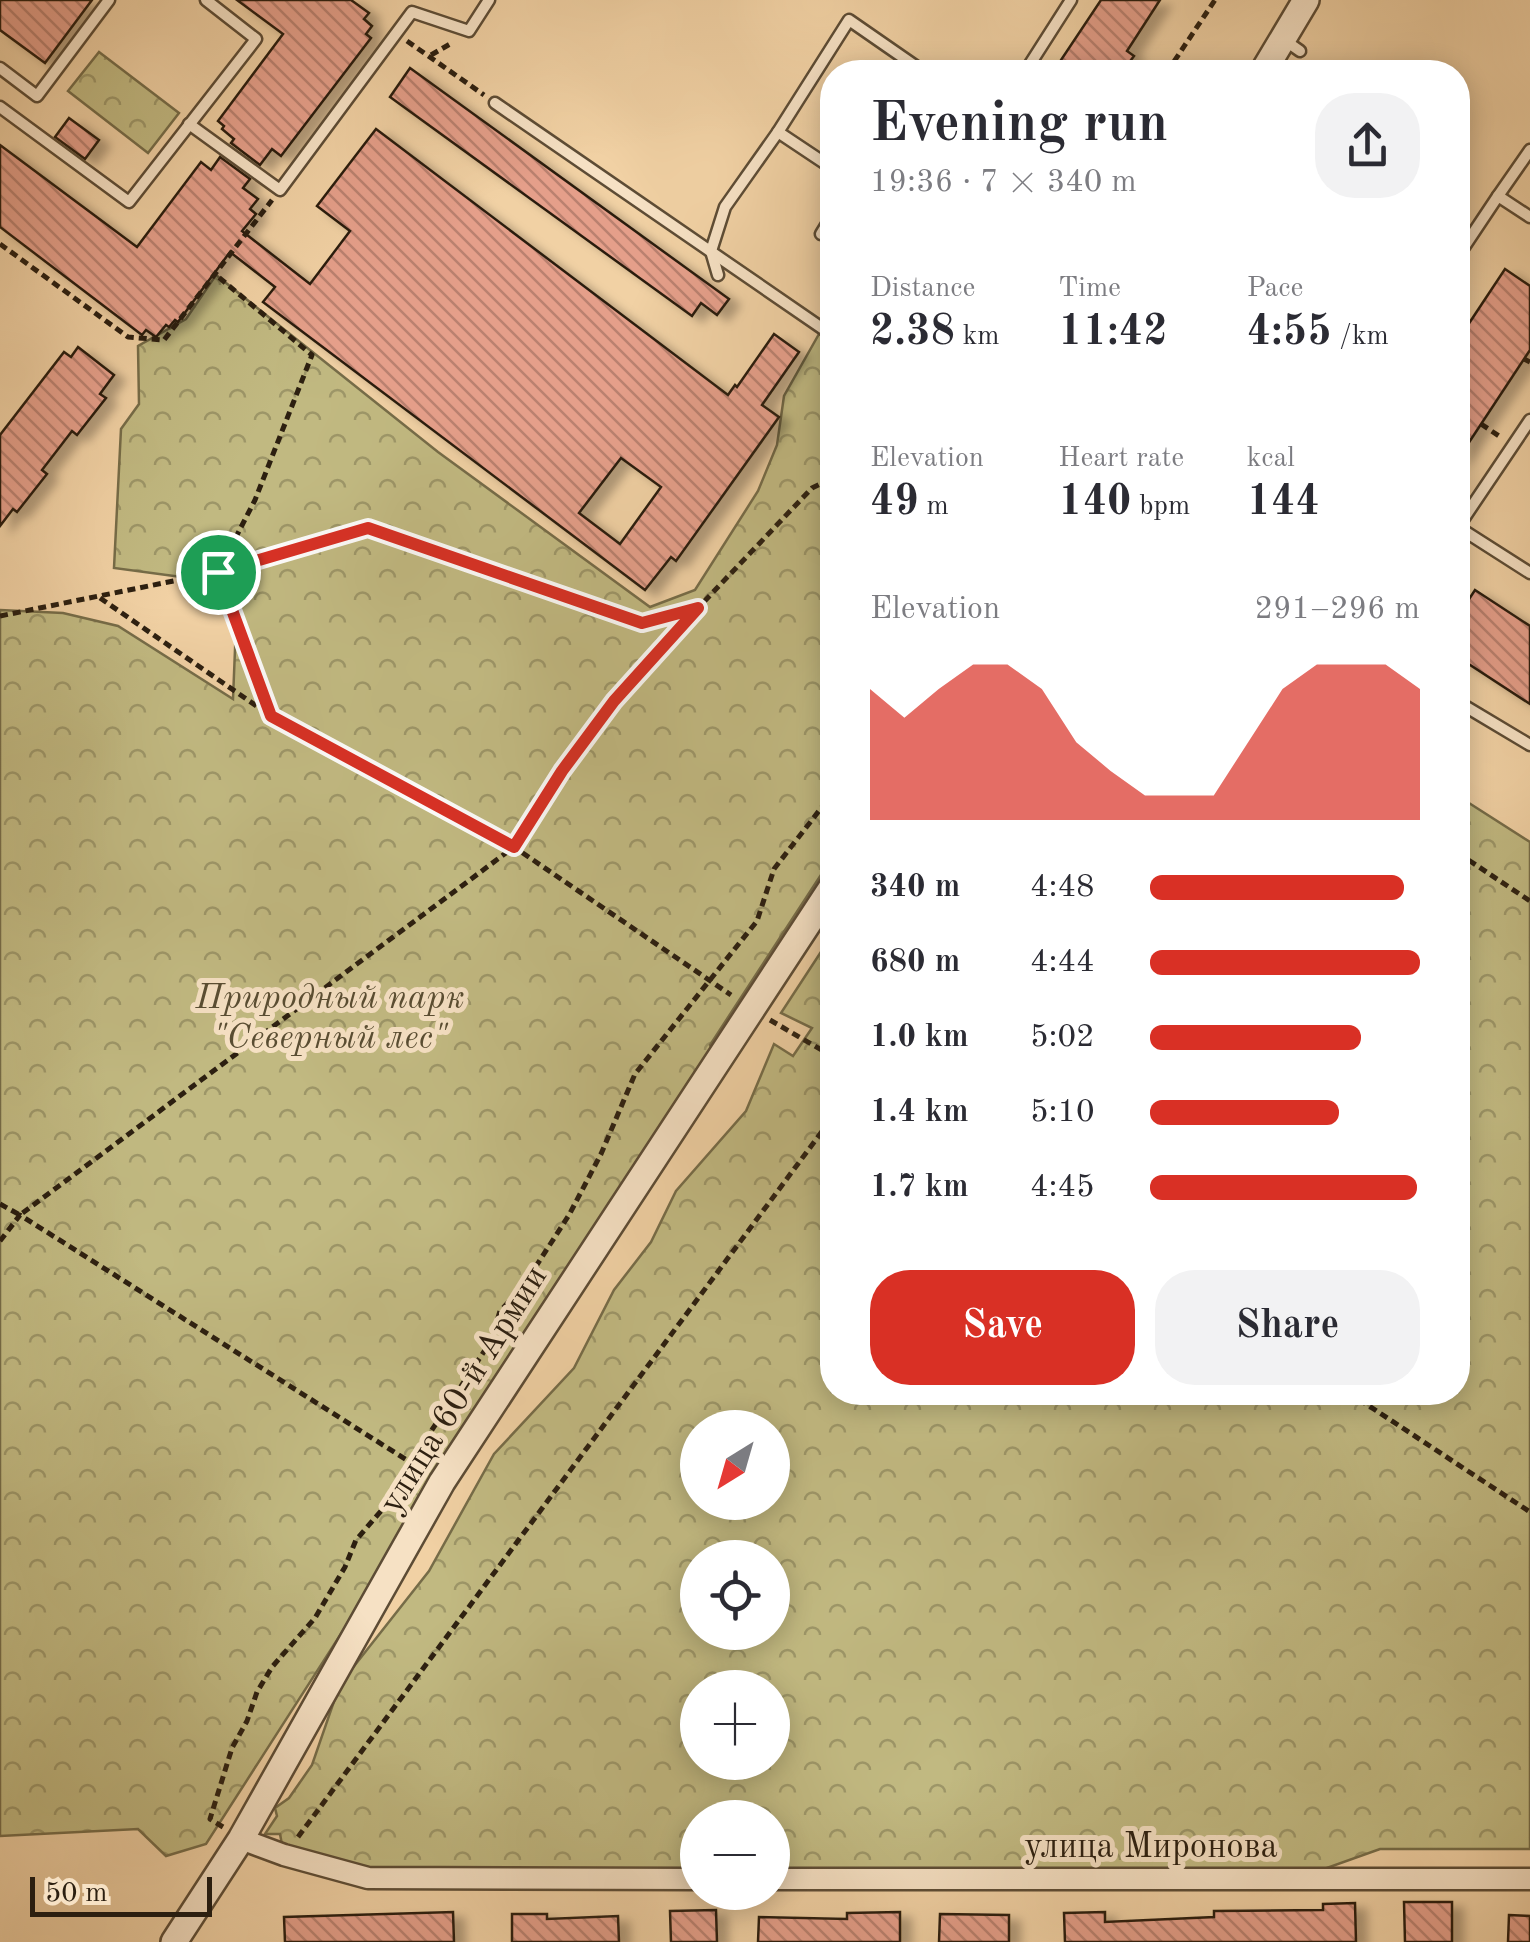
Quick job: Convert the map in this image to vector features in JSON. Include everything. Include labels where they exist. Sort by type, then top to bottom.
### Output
[{"type":"street","points":[[1275,60],[1291,45],[1306,0]]},
{"type":"street","name":"улица 60-й Армии","points":[[174,1942],[241,1839],[442,1482],[820,905]]},
{"type":"street","points":[[241,1839],[368,1878],[680,1879]]},
{"type":"street","name":"улица Миронова","points":[[790,1879],[1530,1880]]},
{"type":"lane","points":[[0,68],[37,96],[109,0]]},
{"type":"lane","points":[[0,107],[129,202],[256,38],[206,0]]},
{"type":"lane","points":[[189,124],[280,190],[412,12],[469,31],[489,0]]},
{"type":"lane","points":[[1033,60],[1071,0]]},
{"type":"lane","points":[[824,60],[849,20],[907,60]]},
{"type":"lane","points":[[718,275],[712,251],[726,208],[820,66]]},
{"type":"lane","points":[[495,103],[820,327]]},
{"type":"lane","points":[[778,132],[820,160]]},
{"type":"lane","points":[[1470,238],[1530,150]]},
{"type":"lane","points":[[1498,196],[1530,217]]},
{"type":"lane","points":[[1470,509],[1530,420]]},
{"type":"lane","points":[[1470,535],[1530,573]]},
{"type":"lane","points":[[1470,709],[1530,745]]},
{"type":"path","points":[[1176,60],[1216,0]]},
{"type":"path","points":[[397,35],[495,103]]},
{"type":"path","points":[[0,244],[128,338],[164,340],[280,190]]},
{"type":"path","points":[[216,275],[312,355],[255,500],[218,572],[271,716]]},
{"type":"path","points":[[0,1242],[20,1215],[514,847],[562,771],[614,701],[698,608],[820,484]]},
{"type":"path","points":[[0,616],[218,572],[368,528],[642,623],[698,608]]},
{"type":"path","points":[[100,598],[271,716],[514,847],[751,1008],[820,1049]]},
{"type":"path","points":[[241,1839],[210,1819],[232,1748],[257,1692],[272,1667],[315,1618],[356,1540],[393,1496],[410,1463],[491,1341],[500,1310],[522,1288],[569,1215],[636,1074],[757,920],[774,869],[820,810]]},
{"type":"path","points":[[1470,861],[1530,901]]},
{"type":"path","points":[[284,1855],[820,1134]]},
{"type":"path","points":[[0,1204],[442,1482]]},
{"type":"path","points":[[1368,1405],[1530,1512]]},
{"type":"green space","points":[[99,52],[179,113],[148,153],[68,91]]},
{"type":"green space","name":"Природный парк \"Северный лес\"","points":[[216,275],[438,452],[650,607],[695,590],[758,491],[777,445],[784,396],[820,335],[820,876],[710,1045],[714,1053],[206,1844],[166,1856],[138,1829],[0,1836],[0,610],[63,613],[118,626],[233,699],[237,600],[226,583],[114,568],[121,429],[139,404],[138,346],[186,319]]},
{"type":"green space","points":[[1470,804],[1530,842],[1530,1849],[1380,1849],[1296,1879],[790,1879],[790,1800],[680,1800],[680,1879],[368,1878],[284,1855],[280,1834],[265,1834],[277,1816],[275,1808],[289,1798],[312,1765],[340,1684],[429,1571],[494,1454],[574,1368],[614,1290],[651,1242],[676,1191],[746,1111],[774,1044],[793,1056],[812,1028],[781,1013],[820,953],[820,1405],[1470,1405]]},
{"type":"building","points":[[0,0],[92,0],[45,63],[0,30]]},
{"type":"building","points":[[237,0],[351,0],[369,13],[364,19],[372,26],[366,34],[371,38],[281,156],[272,149],[260,165],[231,143],[234,139],[218,121],[283,34]]},
{"type":"building","points":[[1101,0],[1160,0],[1127,51],[1134,56],[1131,60],[1061,60]]},
{"type":"building","points":[[410,68],[729,299],[717,315],[701,303],[692,316],[390,97]]},
{"type":"building","points":[[69,118],[99,140],[85,159],[55,137]]},
{"type":"building","points":[[376,129],[728,395],[774,334],[799,352],[762,405],[779,417],[676,561],[671,557],[645,590],[263,302],[275,287],[230,252],[178,322],[166,325],[156,337],[146,330],[142,335],[0,227],[0,145],[137,247],[201,162],[211,170],[220,157],[250,179],[243,188],[258,199],[250,209],[256,214],[242,231],[310,284],[350,231],[317,206]],"holes":[[[621,458],[661,487],[620,544],[579,513]]]},
{"type":"building","points":[[1505,269],[1530,286],[1530,350],[1470,441],[1470,322]]},
{"type":"building","points":[[78,347],[114,375],[100,394],[106,398],[77,435],[72,431],[42,470],[47,474],[17,512],[13,509],[0,526],[0,435],[64,352],[71,357]]},
{"type":"building","points":[[1475,590],[1530,626],[1530,704],[1470,665],[1470,598]]},
{"type":"building","points":[[1404,1902],[1452,1902],[1452,1942],[1405,1942]]},
{"type":"building","points":[[1355,1903],[1356,1942],[1065,1942],[1064,1913],[1105,1912],[1105,1922],[1214,1917],[1214,1911],[1323,1910],[1323,1904]]},
{"type":"building","points":[[716,1910],[717,1942],[671,1942],[670,1911]]},
{"type":"building","points":[[453,1912],[454,1942],[285,1942],[284,1917]]},
{"type":"building","points":[[900,1912],[900,1942],[758,1942],[759,1917],[847,1919],[847,1913]]},
{"type":"building","points":[[512,1914],[547,1914],[547,1919],[618,1916],[619,1942],[512,1942]]},
{"type":"building","points":[[940,1914],[1009,1915],[1009,1942],[939,1942]]},
{"type":"building","points":[[1509,1915],[1530,1916],[1530,1942],[1508,1942]]},
{"type":"route","points":[[368,528],[642,623],[698,608],[614,701],[562,771],[514,847],[271,716],[218,572],[368,528]]}]
